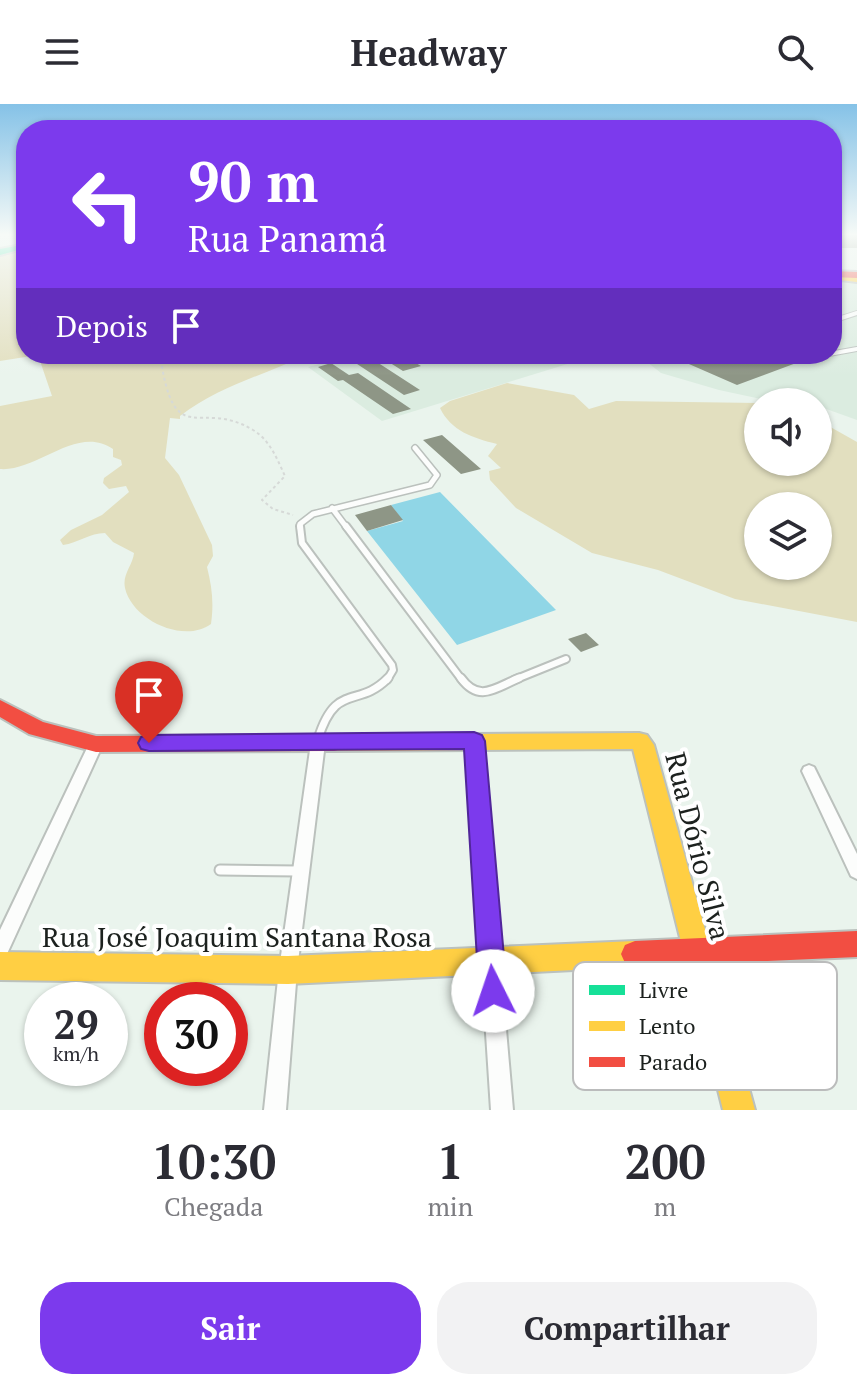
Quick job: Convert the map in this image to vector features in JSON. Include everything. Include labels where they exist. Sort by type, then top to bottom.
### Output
[{"type":"street","points":[[0,708],[37,728],[96,744],[474,741],[502,1110]]},
{"type":"street","name":"Rua Dório Silva","points":[[474,741],[633,740],[643,745],[699,962]]},
{"type":"street","points":[[275,1110],[288,970],[318,743]]},
{"type":"street","points":[[0,950],[96,744]]},
{"type":"street","points":[[809,771],[857,871]]},
{"type":"street","name":"Rua José Joaquim Santana Rosa","points":[[0,966],[288,970],[857,944]]},
{"type":"street","name":"Rua Dório Silva","points":[[734,1090],[739,1110]]},
{"type":"lane","points":[[318,743],[328,709],[338,701],[381,685],[393,670],[384,653],[302,543],[299,532],[305,518],[332,508],[430,485],[437,475],[415,448]]},
{"type":"lane","points":[[332,508],[469,689],[482,693],[566,659]]},
{"type":"lane","points":[[220,870],[301,871]]},
{"type":"path","points":[[162,364],[167,396],[177,411],[191,420],[236,421],[251,426],[263,435],[276,453],[285,476],[262,500],[273,509],[305,518]]},
{"type":"shaded area","points":[[0,282],[16,282],[16,358],[0,361]]},
{"type":"shaded area","points":[[842,282],[857,283],[857,420],[832,411],[832,388],[744,388],[744,395],[661,373],[650,364],[842,364]]},
{"type":"shaded area","points":[[41,364],[284,364],[211,396],[180,416],[180,419],[170,418],[165,458],[179,475],[212,545],[213,556],[207,567],[212,595],[211,624],[200,630],[174,630],[148,619],[130,600],[125,588],[126,574],[134,553],[113,542],[105,533],[63,545],[60,540],[71,530],[102,515],[129,492],[126,486],[109,489],[103,483],[104,478],[122,465],[121,460],[113,457],[113,449],[99,443],[85,442],[28,464],[0,469],[0,406],[52,396]]},
{"type":"shaded area","points":[[320,364],[567,364],[382,421],[308,367]]},
{"type":"shaded area","points":[[507,383],[574,395],[589,409],[616,401],[744,403],[744,476],[832,476],[832,428],[857,442],[857,622],[735,599],[658,570],[592,553],[516,508],[490,480],[489,471],[501,468],[488,456],[497,444],[457,428],[440,408],[450,401]]},
{"type":"water","points":[[440,492],[556,610],[457,645],[367,531],[403,521],[391,505]]},
{"type":"building","points":[[332,364],[349,375],[358,373],[411,409],[393,414],[318,367]]},
{"type":"building","points":[[357,364],[380,364],[420,390],[404,395]]},
{"type":"building","points":[[392,364],[421,366],[403,371]]},
{"type":"building","points":[[689,364],[793,364],[737,385]]},
{"type":"building","points":[[442,435],[481,469],[461,474],[423,440]]},
{"type":"building","points":[[391,505],[403,520],[367,531],[355,515]]},
{"type":"building","points":[[586,633],[599,645],[581,652],[568,639]]},
{"type":"traffic: slow","points":[[334,743],[639,741],[643,745],[700,962]]},
{"type":"traffic: slow","points":[[0,966],[288,970],[635,954]]},
{"type":"traffic: slow","points":[[734,1090],[739,1110]]},
{"type":"traffic: jam","points":[[0,708],[37,728],[96,744],[334,743]]},
{"type":"traffic: jam","points":[[635,954],[857,944]]},
{"type":"route","points":[[149,743],[474,741],[493,991]]}]
